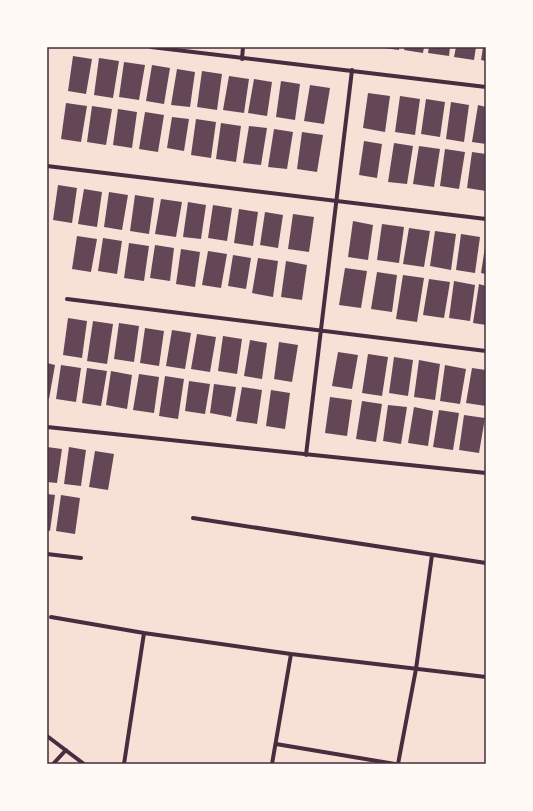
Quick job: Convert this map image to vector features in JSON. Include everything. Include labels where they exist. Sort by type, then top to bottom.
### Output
[{"type":"street","points":[[151,47],[486,87]]},
{"type":"street","points":[[242,58],[243,47]]},
{"type":"street","points":[[306,455],[352,70]]},
{"type":"street","points":[[47,166],[486,219]]},
{"type":"street","points":[[67,299],[486,352]]},
{"type":"street","points":[[47,427],[486,473]]},
{"type":"street","points":[[193,518],[486,562]]},
{"type":"street","points":[[47,554],[82,558]]},
{"type":"street","points":[[398,764],[416,669],[432,555]]},
{"type":"street","points":[[51,616],[144,633],[291,654],[486,677]]},
{"type":"street","points":[[124,764],[144,633]]},
{"type":"street","points":[[272,764],[291,654]]},
{"type":"street","points":[[47,736],[84,764]]},
{"type":"street","points":[[276,744],[394,764]]},
{"type":"street","points":[[53,764],[66,750]]},
{"type":"building","points":[[399,47],[399,50],[384,48]]},
{"type":"building","points":[[405,47],[424,47],[423,53],[404,50]]},
{"type":"building","points":[[429,47],[450,47],[449,56],[428,53]]},
{"type":"building","points":[[456,47],[476,47],[474,60],[454,57]]},
{"type":"building","points":[[483,47],[486,47],[486,61],[481,60]]},
{"type":"building","points":[[73,56],[92,59],[86,94],[68,91]]},
{"type":"building","points":[[99,58],[119,61],[113,98],[94,95]]},
{"type":"building","points":[[124,62],[145,65],[139,100],[119,97]]},
{"type":"building","points":[[152,65],[170,68],[164,104],[146,101]]},
{"type":"building","points":[[177,69],[195,72],[190,107],[171,105]]},
{"type":"building","points":[[202,71],[222,74],[217,110],[197,107]]},
{"type":"building","points":[[229,76],[249,79],[244,113],[223,110]]},
{"type":"building","points":[[254,79],[272,82],[267,116],[248,113]]},
{"type":"building","points":[[281,81],[300,84],[295,120],[276,117]]},
{"type":"building","points":[[310,85],[330,88],[324,124],[304,121]]},
{"type":"building","points":[[368,93],[390,96],[385,132],[363,128]]},
{"type":"building","points":[[400,96],[420,99],[415,135],[395,132]]},
{"type":"building","points":[[426,99],[445,102],[440,137],[421,134]]},
{"type":"building","points":[[451,102],[469,105],[464,142],[446,139]]},
{"type":"building","points":[[66,103],[87,106],[81,142],[61,139]]},
{"type":"building","points":[[478,105],[486,107],[486,144],[472,142]]},
{"type":"building","points":[[92,106],[112,109],[106,145],[87,142]]},
{"type":"building","points":[[118,109],[137,112],[132,148],[113,145]]},
{"type":"building","points":[[145,112],[164,115],[158,152],[139,149]]},
{"type":"building","points":[[172,117],[189,119],[184,151],[167,148]]},
{"type":"building","points":[[196,119],[216,122],[211,158],[191,155]]},
{"type":"building","points":[[221,123],[241,126],[236,162],[216,159]]},
{"type":"building","points":[[249,126],[267,128],[261,165],[243,163]]},
{"type":"building","points":[[274,129],[293,132],[287,169],[268,167]]},
{"type":"building","points":[[302,132],[323,135],[317,172],[297,169]]},
{"type":"building","points":[[364,141],[382,144],[377,178],[359,175]]},
{"type":"building","points":[[394,143],[413,146],[407,184],[388,182]]},
{"type":"building","points":[[419,146],[440,149],[434,187],[413,184]]},
{"type":"building","points":[[445,149],[465,152],[459,189],[440,186]]},
{"type":"building","points":[[472,152],[486,154],[486,191],[467,188]]},
{"type":"building","points":[[58,185],[77,188],[72,223],[53,220]]},
{"type":"building","points":[[84,189],[102,192],[97,227],[78,224]]},
{"type":"building","points":[[109,192],[128,195],[122,230],[104,227]]},
{"type":"building","points":[[135,195],[154,198],[149,234],[130,231]]},
{"type":"building","points":[[161,199],[182,202],[176,237],[155,234]]},
{"type":"building","points":[[188,202],[206,205],[201,239],[183,237]]},
{"type":"building","points":[[213,205],[232,208],[227,241],[208,238]]},
{"type":"building","points":[[239,209],[258,212],[253,246],[234,243]]},
{"type":"building","points":[[265,212],[283,215],[278,248],[260,245]]},
{"type":"building","points":[[293,214],[314,217],[309,252],[288,249]]},
{"type":"building","points":[[353,221],[373,225],[368,260],[348,257]]},
{"type":"building","points":[[382,224],[404,227],[399,263],[377,260]]},
{"type":"building","points":[[409,228],[430,231],[424,267],[403,264]]},
{"type":"building","points":[[435,231],[456,234],[451,270],[430,266]]},
{"type":"building","points":[[461,234],[480,237],[475,273],[456,270]]},
{"type":"building","points":[[77,236],[97,239],[91,272],[72,269]]},
{"type":"building","points":[[103,238],[122,241],[117,274],[98,271]]},
{"type":"building","points":[[129,243],[149,246],[144,281],[124,278]]},
{"type":"building","points":[[155,245],[174,248],[170,281],[150,278]]},
{"type":"building","points":[[486,247],[486,274],[481,273]]},
{"type":"building","points":[[181,249],[200,252],[195,287],[176,284]]},
{"type":"building","points":[[208,251],[227,254],[221,288],[202,285]]},
{"type":"building","points":[[233,255],[251,258],[246,289],[228,286]]},
{"type":"building","points":[[258,258],[278,261],[273,297],[252,293]]},
{"type":"building","points":[[286,261],[307,265],[302,300],[281,297]]},
{"type":"building","points":[[345,268],[367,271],[361,308],[339,305]]},
{"type":"building","points":[[377,272],[397,275],[392,312],[371,309]]},
{"type":"building","points":[[403,275],[424,278],[417,322],[396,319]]},
{"type":"building","points":[[429,279],[450,282],[444,318],[423,315]]},
{"type":"building","points":[[454,281],[475,285],[470,321],[449,318]]},
{"type":"building","points":[[479,284],[486,286],[486,325],[473,323]]},
{"type":"building","points":[[68,318],[87,321],[82,358],[63,355]]},
{"type":"building","points":[[93,321],[113,324],[107,364],[87,361]]},
{"type":"building","points":[[119,323],[139,326],[134,362],[114,359]]},
{"type":"building","points":[[145,328],[164,331],[159,366],[140,363]]},
{"type":"building","points":[[172,330],[191,333],[185,369],[166,366]]},
{"type":"building","points":[[197,334],[216,337],[210,372],[191,369]]},
{"type":"building","points":[[223,336],[242,339],[237,374],[218,371]]},
{"type":"building","points":[[250,340],[267,343],[262,379],[244,376]]},
{"type":"building","points":[[279,342],[298,345],[292,382],[274,379]]},
{"type":"building","points":[[338,352],[358,355],[352,389],[332,386]]},
{"type":"building","points":[[368,354],[388,357],[382,396],[362,393]]},
{"type":"building","points":[[394,357],[413,360],[408,396],[389,393]]},
{"type":"building","points":[[419,360],[440,364],[435,400],[414,397]]},
{"type":"building","points":[[47,363],[55,365],[49,399],[47,399]]},
{"type":"building","points":[[61,365],[81,368],[76,402],[56,399]]},
{"type":"building","points":[[445,365],[466,369],[460,404],[440,401]]},
{"type":"building","points":[[87,368],[107,371],[101,406],[82,403]]},
{"type":"building","points":[[472,368],[486,370],[486,406],[466,403]]},
{"type":"building","points":[[111,371],[132,375],[127,409],[106,405]]},
{"type":"building","points":[[139,374],[159,377],[154,413],[133,410]]},
{"type":"building","points":[[165,376],[184,379],[178,419],[159,416]]},
{"type":"building","points":[[189,381],[210,384],[205,414],[185,411]]},
{"type":"building","points":[[214,384],[236,387],[231,417],[210,413]]},
{"type":"building","points":[[242,387],[262,390],[257,424],[236,421]]},
{"type":"building","points":[[271,390],[290,393],[285,429],[266,426]]},
{"type":"building","points":[[330,397],[352,400],[347,436],[325,433]]},
{"type":"building","points":[[362,401],[382,404],[376,442],[356,439]]},
{"type":"building","points":[[388,405],[407,407],[401,444],[383,441]]},
{"type":"building","points":[[414,407],[433,411],[428,446],[408,443]]},
{"type":"building","points":[[439,410],[459,413],[453,450],[433,447]]},
{"type":"building","points":[[464,415],[485,418],[479,453],[459,450]]},
{"type":"building","points":[[47,447],[62,449],[57,483],[47,482]]},
{"type":"building","points":[[69,447],[86,450],[81,486],[64,484]]},
{"type":"building","points":[[95,451],[114,454],[108,490],[89,487]]},
{"type":"building","points":[[47,494],[55,495],[50,531],[47,530]]},
{"type":"building","points":[[61,495],[80,498],[75,534],[56,531]]}]
